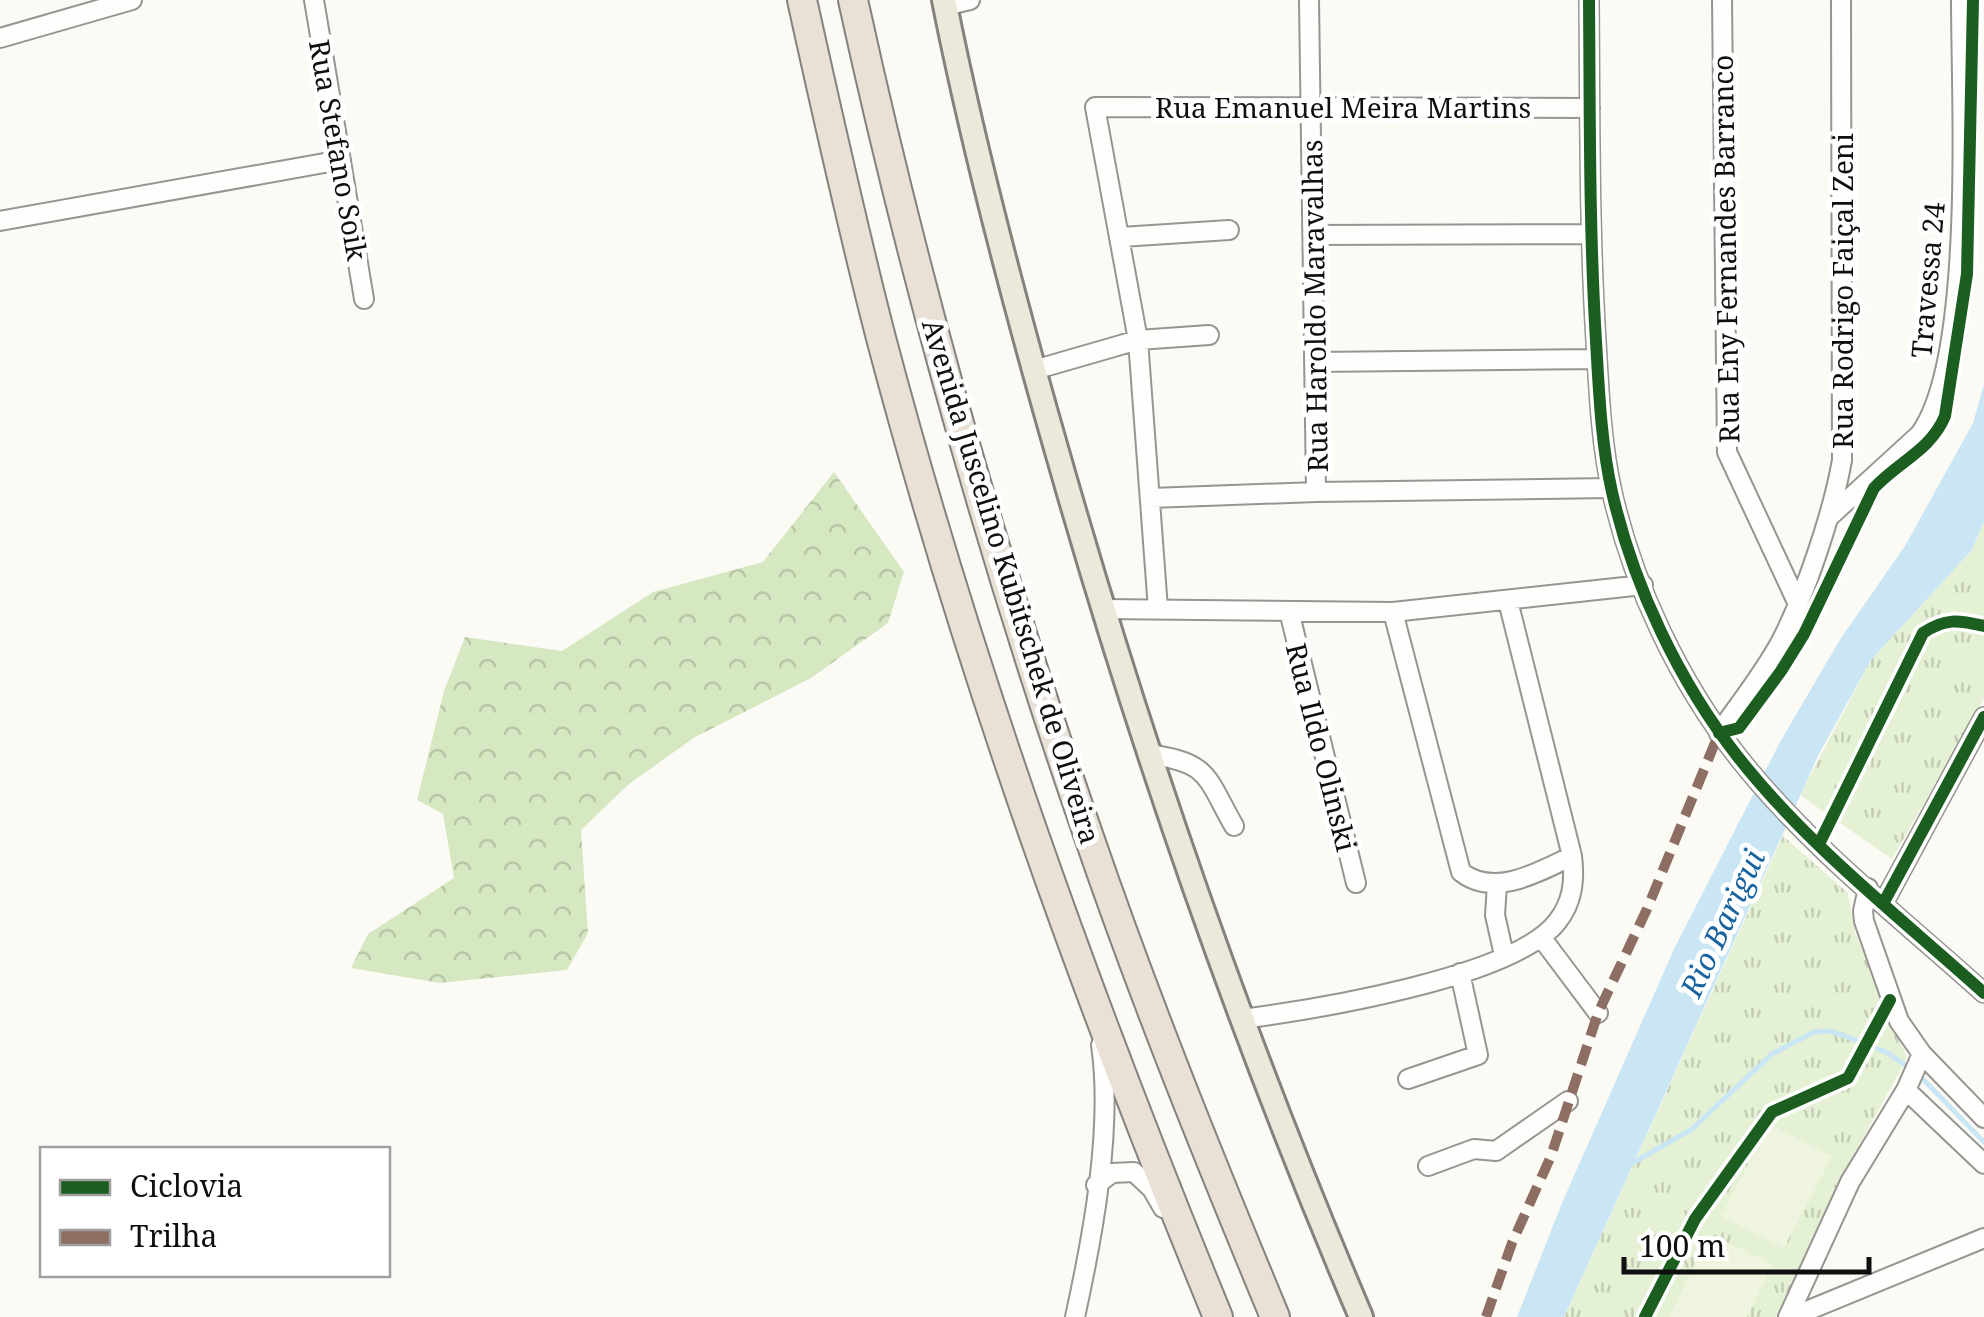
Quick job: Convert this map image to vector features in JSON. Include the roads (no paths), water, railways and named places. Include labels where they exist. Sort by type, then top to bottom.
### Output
[{"type":"highway","name":"Avenida Juscelino Kubitschek de Oliveira","points":[[802,0],[877,320],[910,442],[1008,758],[1096,1006],[1218,1317]]},
{"type":"highway","name":"Avenida Juscelino Kubitschek de Oliveira","points":[[854,0],[907,229],[1030,662],[1160,1031],[1275,1317]]},
{"type":"main road","points":[[945,2],[1034,370],[1102,609],[1148,754],[1241,1018],[1360,1317]]},
{"type":"street","points":[[0,38],[132,0]]},
{"type":"street","name":"Rua Stefano Soik","points":[[314,0],[364,299]]},
{"type":"street","points":[[945,2],[970,0]]},
{"type":"street","name":"Rua Haroldo Maravalhas","points":[[1310,0],[1316,492]]},
{"type":"street","points":[[1589,0],[1591,234],[1597,359],[1611,488],[1642,585],[1681,667],[1740,759],[1806,832],[1984,993]]},
{"type":"street","name":"Rua Eny Fernandes Barranco","points":[[1722,0],[1726,452],[1796,602]]},
{"type":"street","name":"Rua Rodrigo Faiçal Zeni","points":[[1720,733],[1771,658],[1796,602],[1828,518],[1844,447],[1841,0]]},
{"type":"street","name":"Travessa 24","points":[[1828,518],[1920,434],[1929,420],[1944,372],[1958,254],[1961,0]]},
{"type":"street","name":"Rua Emanuel Meira Martins","points":[[1121,236],[1095,107],[1590,108]]},
{"type":"street","points":[[0,220],[341,160]]},
{"type":"street","points":[[1158,609],[1138,340],[1121,236],[1229,230]]},
{"type":"street","points":[[1313,235],[1591,234]]},
{"type":"street","points":[[1034,370],[1138,340],[1208,335]]},
{"type":"street","points":[[1314,362],[1597,359]]},
{"type":"street","points":[[1151,498],[1611,488]]},
{"type":"street","points":[[1102,609],[1393,612],[1642,585]]},
{"type":"street","points":[[1241,1018],[1331,1006],[1460,973],[1504,955],[1555,925],[1571,895],[1572,856],[1508,601]]},
{"type":"street","name":"Rua Ildo Olinski","points":[[1288,611],[1356,884]]},
{"type":"street","points":[[1393,612],[1424,721],[1457,866],[1465,876],[1497,884],[1528,876],[1572,856]]},
{"type":"street","points":[[1884,902],[1984,718]]},
{"type":"street","points":[[1148,754],[1192,763],[1204,773],[1234,826]]},
{"type":"street","points":[[1497,884],[1495,916],[1504,955]]},
{"type":"street","points":[[1868,888],[1864,922],[1914,1071],[1984,1164]]},
{"type":"street","points":[[1541,936],[1598,1013]]},
{"type":"street","points":[[1408,1079],[1478,1056],[1460,973]]},
{"type":"street","points":[[1075,1317],[1107,1100],[1096,1006]]},
{"type":"street","points":[[1914,1071],[1984,1118]]},
{"type":"street","points":[[1790,1317],[1856,1170],[1914,1071]]},
{"type":"street","points":[[1428,1166],[1474,1149],[1496,1151],[1568,1101]]},
{"type":"street","points":[[1096,1186],[1112,1173],[1123,1170],[1143,1179],[1200,1272]]},
{"type":"street","points":[[1790,1317],[1984,1238]]},
{"type":"water","name":"Rio Barigui","points":[[1984,384],[1984,521],[1972,550],[1871,660],[1819,754],[1564,1317],[1517,1317],[1562,1203],[1674,949],[1780,742],[1841,638],[1905,546],[1973,423]]},
{"type":"waterway","points":[[1631,1164],[1692,1129],[1772,1054],[1814,1032],[1830,1031],[1845,1036],[1886,1052],[1911,1069]]},
{"type":"waterway","points":[[1920,1076],[1984,1142]]}]
